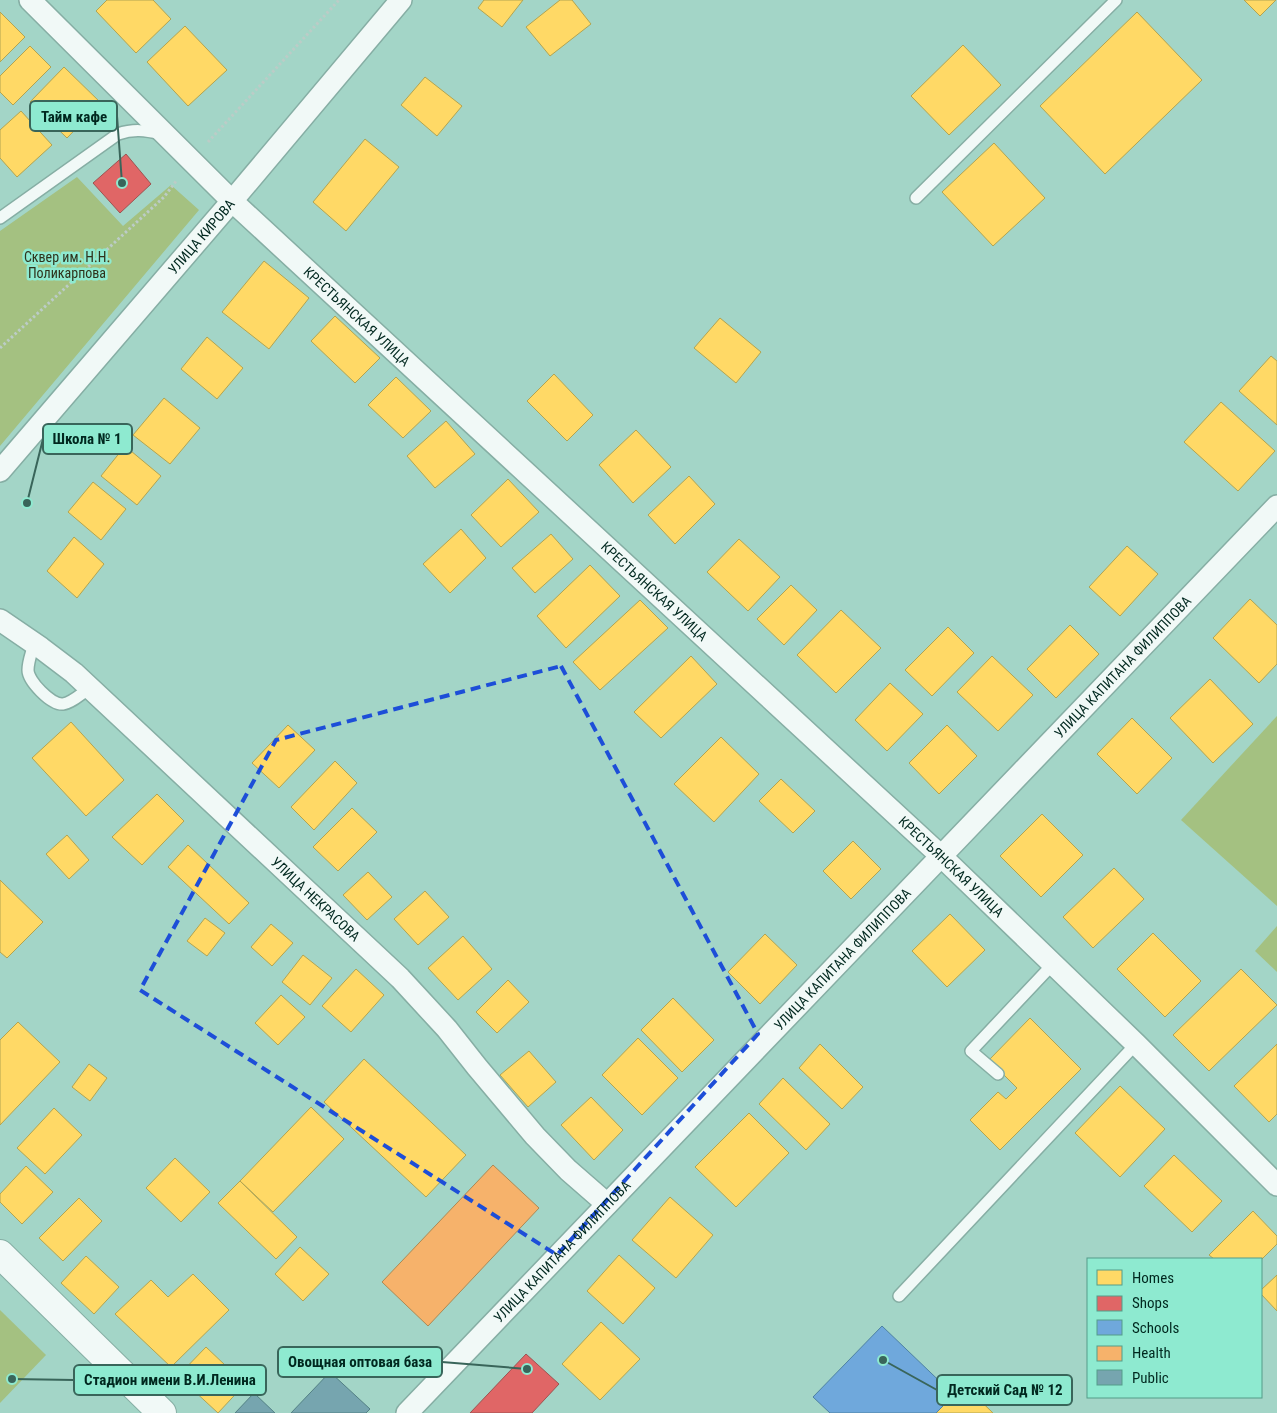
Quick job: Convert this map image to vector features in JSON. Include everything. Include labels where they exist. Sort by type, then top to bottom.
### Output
[{"type":"street","name":"КРЕСТЬЯНСКАЯ УЛИЦА","points":[[30,0],[232,201],[942,856],[1136,1044],[1277,1185]]},
{"type":"street","name":"УЛИЦА КИРОВА","points":[[0,471],[232,201],[401,0]]},
{"type":"street","name":"УЛИЦА КАПИТАНА ФИЛИППОВА","points":[[407,1413],[1277,506]]},
{"type":"street","name":"УЛИЦА НЕКРАСОВА","points":[[0,620],[74,673],[400,978],[447,1028],[535,1136],[568,1170],[608,1204]]},
{"type":"street","points":[[0,1254],[162,1413]]},
{"type":"lane","points":[[916,198],[1116,0]]},
{"type":"lane","points":[[0,218],[118,134],[132,130],[148,131],[168,136]]},
{"type":"lane","points":[[34,643],[28,664],[28,673],[33,682],[48,698],[56,703],[64,704],[90,688]]},
{"type":"lane","points":[[998,1074],[971,1051],[1054,964]]},
{"type":"lane","points":[[899,1296],[1136,1044]]},
{"type":"highlighted area","points":[[561,666],[758,1034],[557,1255],[140,990],[276,740]]},
{"type":"green space","name":"Сквер им. Н.Н. Поликарпова","points":[[77,177],[123,226],[171,185],[199,210],[0,446],[0,231]]},
{"type":"green space","points":[[1277,716],[1277,906],[1181,820]]},
{"type":"green space","points":[[1277,926],[1277,972],[1255,951]]},
{"type":"green space","points":[[0,1310],[46,1355],[0,1403]]},
{"type":"building: Homes","points":[[107,0],[153,0],[171,19],[136,53],[96,11]]},
{"type":"building: Homes","points":[[484,0],[523,0],[502,27],[478,8]]},
{"type":"building: Homes","points":[[560,0],[572,0],[591,24],[550,56],[526,27]]},
{"type":"building: Homes","points":[[1244,0],[1276,0],[1260,16]]},
{"type":"building: Homes","points":[[0,12],[25,37],[0,62]]},
{"type":"building: Homes","points":[[1137,12],[1202,80],[1105,174],[1040,106]]},
{"type":"building: Homes","points":[[185,26],[227,70],[188,106],[147,62]]},
{"type":"building: Homes","points":[[963,45],[1001,85],[949,135],[911,96]]},
{"type":"building: Homes","points":[[30,46],[51,67],[13,105],[0,92],[0,76]]},
{"type":"building: Homes","points":[[64,67],[101,103],[67,138],[30,102]]},
{"type":"building: Homes","points":[[425,77],[462,106],[437,136],[401,105]]},
{"type":"building: Homes","points":[[21,111],[52,145],[17,177],[0,158],[0,130]]},
{"type":"building: Homes","points":[[365,139],[399,167],[346,231],[313,202]]},
{"type":"building: Homes","points":[[994,143],[1045,198],[993,246],[942,192]]},
{"type":"building: Homes","points":[[264,261],[309,298],[269,349],[222,312]]},
{"type":"building: Homes","points":[[335,316],[380,358],[355,383],[311,341]]},
{"type":"building: Homes","points":[[720,318],[761,352],[736,383],[694,348]]},
{"type":"building: Homes","points":[[207,337],[243,368],[217,399],[181,369]]},
{"type":"building: Homes","points":[[1271,356],[1277,361],[1277,425],[1239,391]]},
{"type":"building: Homes","points":[[554,374],[593,415],[567,441],[527,401]]},
{"type":"building: Homes","points":[[396,377],[431,411],[403,438],[368,405]]},
{"type":"building: Homes","points":[[164,398],[200,428],[170,464],[133,435]]},
{"type":"building: Homes","points":[[1221,402],[1275,451],[1238,491],[1184,442]]},
{"type":"building: Homes","points":[[446,421],[475,454],[435,488],[407,456]]},
{"type":"building: Homes","points":[[636,430],[671,467],[633,503],[599,465]]},
{"type":"building: Homes","points":[[125,446],[161,476],[137,505],[101,476]]},
{"type":"building: Homes","points":[[689,476],[715,504],[675,544],[648,515]]},
{"type":"building: Homes","points":[[508,479],[539,512],[501,547],[471,515]]},
{"type":"building: Homes","points":[[93,482],[126,509],[101,540],[68,512]]},
{"type":"building: Homes","points":[[461,529],[486,558],[450,593],[423,564]]},
{"type":"building: Homes","points":[[551,534],[573,559],[535,593],[512,568]]},
{"type":"building: Homes","points":[[74,537],[104,564],[77,598],[47,571]]},
{"type":"building: Homes","points":[[739,539],[780,577],[748,611],[707,572]]},
{"type":"building: Homes","points":[[1127,546],[1158,574],[1120,616],[1089,587]]},
{"type":"building: Homes","points":[[590,565],[620,596],[566,648],[537,616]]},
{"type":"building: Homes","points":[[791,585],[817,610],[784,645],[757,619]]},
{"type":"building: Homes","points":[[1250,599],[1277,625],[1277,664],[1259,683],[1213,638]]},
{"type":"building: Homes","points":[[640,600],[668,628],[600,690],[573,662]]},
{"type":"building: Homes","points":[[841,610],[881,648],[836,693],[797,655]]},
{"type":"building: Homes","points":[[1070,625],[1099,654],[1056,698],[1027,669]]},
{"type":"building: Homes","points":[[948,627],[974,653],[932,696],[905,670]]},
{"type":"building: Homes","points":[[691,656],[717,684],[661,738],[634,712]]},
{"type":"building: Homes","points":[[992,656],[1033,695],[998,731],[957,692]]},
{"type":"building: Homes","points":[[1210,679],[1253,724],[1213,763],[1170,718]]},
{"type":"building: Homes","points":[[890,683],[923,714],[887,751],[855,720]]},
{"type":"building: Homes","points":[[1132,718],[1172,758],[1137,794],[1097,754]]},
{"type":"building: Homes","points":[[71,722],[124,780],[86,816],[32,758]]},
{"type":"building: Homes","points":[[288,725],[315,750],[279,788],[252,763]]},
{"type":"building: Homes","points":[[947,725],[977,756],[939,794],[909,763]]},
{"type":"building: Homes","points":[[721,737],[759,774],[714,822],[674,784]]},
{"type":"building: Homes","points":[[335,761],[357,783],[314,830],[291,807]]},
{"type":"building: Homes","points":[[781,779],[815,811],[793,833],[759,801]]},
{"type":"building: Homes","points":[[157,794],[184,821],[142,865],[112,837]]},
{"type":"building: Homes","points":[[352,808],[377,832],[338,871],[313,847]]},
{"type":"building: Homes","points":[[1042,814],[1083,855],[1041,897],[1000,856]]},
{"type":"building: Homes","points":[[67,835],[89,860],[69,879],[46,854]]},
{"type":"building: Homes","points":[[853,841],[881,869],[851,899],[823,871]]},
{"type":"building: Homes","points":[[188,845],[249,903],[229,924],[168,867]]},
{"type":"building: Homes","points":[[1114,868],[1144,899],[1093,948],[1063,917]]},
{"type":"building: Homes","points":[[368,872],[392,897],[367,920],[343,895]]},
{"type":"building: Homes","points":[[0,880],[43,922],[7,958],[0,952]]},
{"type":"building: Homes","points":[[425,891],[449,917],[418,945],[394,919]]},
{"type":"building: Homes","points":[[950,914],[985,950],[947,987],[912,951]]},
{"type":"building: Homes","points":[[205,918],[225,933],[207,956],[187,941]]},
{"type":"building: Homes","points":[[271,924],[293,943],[272,966],[251,947]]},
{"type":"building: Homes","points":[[1153,933],[1201,981],[1165,1017],[1117,969]]},
{"type":"building: Homes","points":[[765,934],[797,965],[760,1004],[728,972]]},
{"type":"building: Homes","points":[[463,936],[492,969],[458,1000],[428,968]]},
{"type":"building: Homes","points":[[303,955],[332,978],[310,1005],[282,982]]},
{"type":"building: Homes","points":[[356,969],[384,995],[351,1032],[322,1006]]},
{"type":"building: Homes","points":[[1241,969],[1277,1005],[1209,1071],[1173,1035]]},
{"type":"building: Homes","points":[[508,980],[529,1002],[497,1033],[476,1012]]},
{"type":"building: Homes","points":[[281,995],[305,1017],[278,1045],[255,1023]]},
{"type":"building: Homes","points":[[673,998],[714,1040],[682,1072],[641,1030]]},
{"type":"building: Homes","points":[[1030,1018],[1081,1069],[1000,1150],[970,1120],[998,1092],[1006,1099],[1017,1088],[989,1060]]},
{"type":"building: Homes","points":[[18,1022],[60,1062],[0,1125],[0,1040]]},
{"type":"building: Homes","points":[[638,1038],[678,1078],[642,1115],[602,1075]]},
{"type":"building: Homes","points":[[820,1044],[863,1087],[842,1109],[799,1068]]},
{"type":"building: Homes","points":[[1277,1044],[1277,1114],[1269,1122],[1234,1086]]},
{"type":"building: Homes","points":[[529,1051],[556,1082],[528,1107],[500,1075]]},
{"type":"building: Homes","points":[[364,1059],[466,1155],[426,1197],[324,1102]]},
{"type":"building: Homes","points":[[89,1064],[107,1078],[90,1101],[72,1087]]},
{"type":"building: Homes","points":[[783,1078],[830,1124],[806,1150],[759,1104]]},
{"type":"building: Homes","points":[[1120,1086],[1165,1129],[1120,1177],[1075,1133]]},
{"type":"building: Homes","points":[[591,1097],[623,1130],[594,1160],[561,1125]]},
{"type":"building: Homes","points":[[311,1107],[344,1139],[273,1212],[240,1181]]},
{"type":"building: Homes","points":[[54,1108],[82,1135],[45,1174],[17,1148]]},
{"type":"building: Homes","points":[[749,1113],[789,1153],[736,1207],[695,1167]]},
{"type":"building: Homes","points":[[1174,1155],[1222,1201],[1192,1232],[1144,1186]]},
{"type":"building: Homes","points":[[175,1158],[210,1192],[181,1222],[146,1188]]},
{"type":"building: Homes","points":[[26,1166],[53,1192],[22,1224],[0,1202],[0,1194]]},
{"type":"building: Homes","points":[[240,1181],[297,1237],[276,1259],[218,1203]]},
{"type":"building: Homes","points":[[670,1197],[713,1235],[676,1278],[632,1240]]},
{"type":"building: Homes","points":[[79,1198],[102,1221],[63,1261],[39,1238]]},
{"type":"building: Homes","points":[[1253,1211],[1277,1236],[1277,1244],[1262,1259],[1213,1258],[1209,1255]]},
{"type":"building: Homes","points":[[300,1247],[329,1274],[303,1301],[275,1274]]},
{"type":"building: Homes","points":[[619,1255],[655,1288],[623,1324],[587,1291]]},
{"type":"building: Homes","points":[[86,1256],[119,1287],[94,1314],[61,1283]]},
{"type":"building: Homes","points":[[193,1274],[229,1310],[171,1367],[115,1314],[151,1280],[168,1297]]},
{"type":"building: Homes","points":[[1277,1275],[1277,1311],[1262,1295],[1262,1289]]},
{"type":"building: Homes","points":[[601,1322],[640,1359],[600,1400],[562,1364]]},
{"type":"building: Homes","points":[[206,1347],[245,1384],[218,1413],[178,1376]]},
{"type":"building: Homes","points":[[963,1384],[993,1413],[936,1413]]},
{"type":"building: Shops","points":[[126,154],[151,184],[120,213],[93,183]]},
{"type":"building: Shops","points":[[526,1354],[559,1384],[532,1413],[470,1413]]},
{"type":"building: Schools","points":[[882,1326],[954,1395],[936,1413],[830,1413],[813,1397]]},
{"type":"building: Health","points":[[493,1165],[539,1208],[428,1326],[382,1282]]},
{"type":"building: Public","points":[[330,1372],[370,1409],[366,1413],[291,1413]]},
{"type":"building: Public","points":[[254,1393],[275,1413],[235,1413]]},
{"type":"place","name":"Тайм кафе","points":[[122,183]]},
{"type":"place","name":"Школа № 1","points":[[27,503]]},
{"type":"place","name":"Детский Сад № 12","points":[[883,1360]]},
{"type":"place","name":"Овощная оптовая база","points":[[527,1369]]},
{"type":"place","name":"Стадион имени В.И.Ленина","points":[[12,1379]]}]
